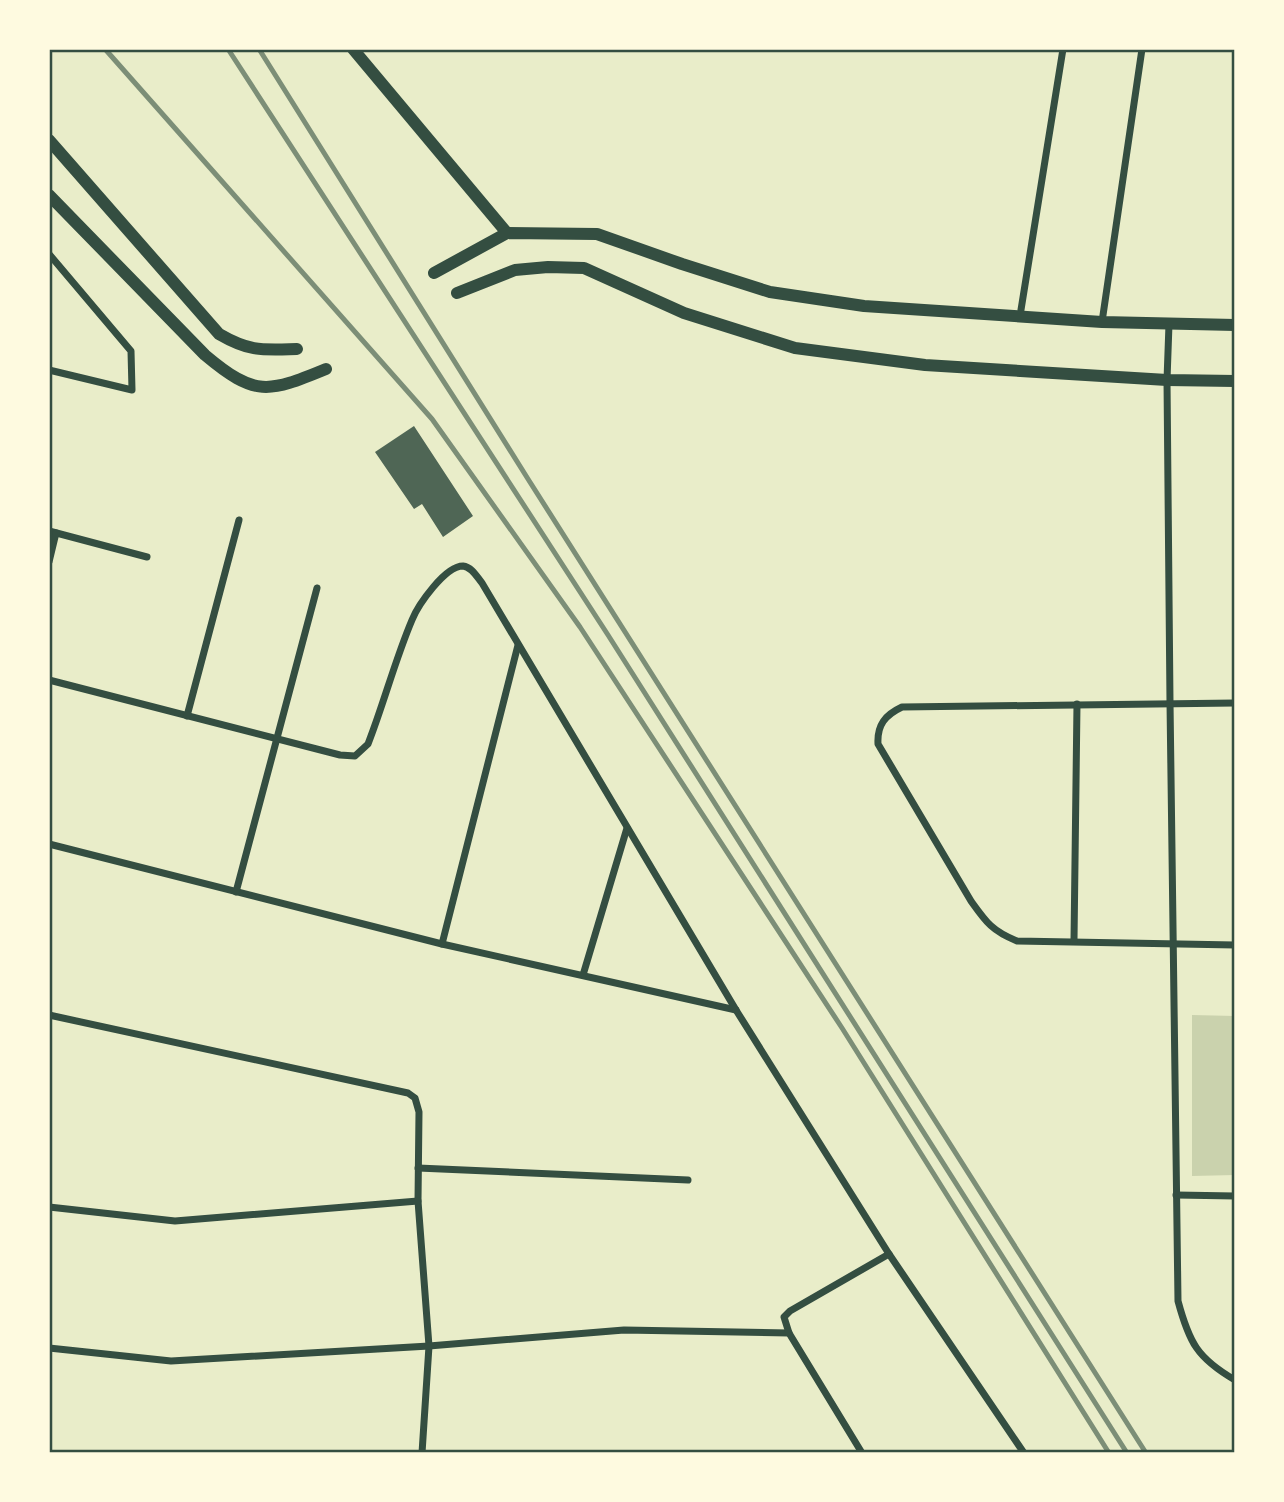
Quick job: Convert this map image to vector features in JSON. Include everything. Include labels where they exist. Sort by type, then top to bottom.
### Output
[{"type":"street","points":[[354,49],[507,233]]},
{"type":"street","points":[[1020,316],[1063,49]]},
{"type":"street","points":[[1102,321],[1142,49]]},
{"type":"street","points":[[49,140],[219,334],[240,346],[256,350],[297,349]]},
{"type":"street","points":[[49,195],[205,355],[228,374],[244,382],[271,388],[284,386],[326,369]]},
{"type":"street","points":[[434,273],[507,233],[597,234],[770,292],[864,306],[1102,321],[1235,325]]},
{"type":"street","points":[[49,254],[131,351],[132,390],[49,370]]},
{"type":"street","points":[[457,293],[515,270],[584,268],[684,313],[795,348],[925,365],[1235,382]]},
{"type":"street","points":[[1169,324],[1167,380],[1178,1301],[1187,1333],[1202,1356],[1217,1370],[1235,1380]]},
{"type":"street","points":[[187,716],[239,520]]},
{"type":"street","points":[[49,562],[52,532],[147,557]]},
{"type":"street","points":[[49,680],[340,755],[355,756],[368,744],[412,618],[425,596],[452,570],[460,566],[472,570],[736,1010],[889,1254],[1024,1453]]},
{"type":"street","points":[[236,892],[317,588]]},
{"type":"street","points":[[442,944],[518,645]]},
{"type":"street","points":[[1235,703],[902,707],[885,719],[877,731],[878,744],[986,922],[999,933],[1017,941],[1235,945]]},
{"type":"street","points":[[1074,942],[1077,704]]},
{"type":"street","points":[[583,975],[627,828]]},
{"type":"street","points":[[49,844],[442,944],[736,1010]]},
{"type":"street","points":[[49,1015],[408,1093],[418,1103],[418,1201],[429,1346],[422,1453]]},
{"type":"street","points":[[418,1168],[688,1180]]},
{"type":"street","points":[[1176,1195],[1235,1195]]},
{"type":"street","points":[[49,1207],[175,1221],[418,1201]]},
{"type":"street","points":[[862,1453],[784,1322],[786,1314],[889,1254]]},
{"type":"street","points":[[49,1348],[171,1361],[429,1346],[624,1330],[789,1333]]},
{"type":"green space","points":[[1192,1015],[1235,1016],[1235,1175],[1192,1176]]},
{"type":"building","points":[[414,426],[473,516],[443,537],[422,504],[414,509],[375,452]]},
{"type":"railway","points":[[105,49],[432,419],[580,627],[842,1028],[1109,1453]]},
{"type":"railway","points":[[228,49],[608,635],[1127,1453]]},
{"type":"railway","points":[[259,49],[528,479],[1146,1453]]}]
